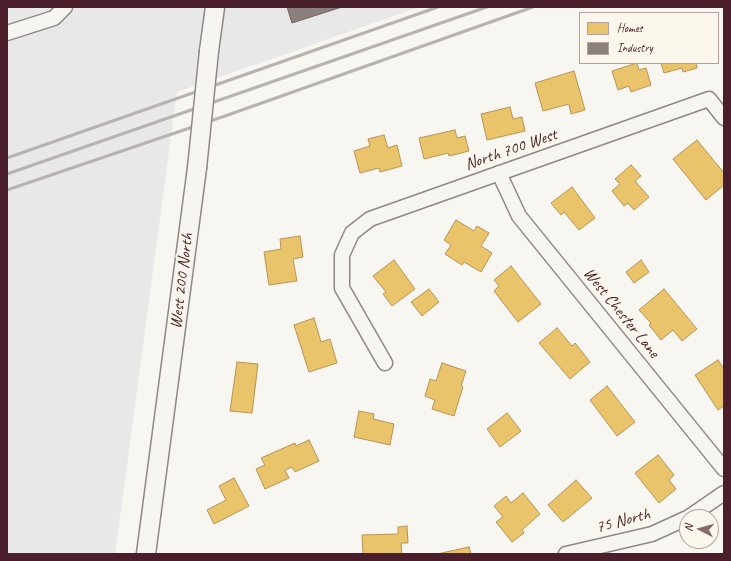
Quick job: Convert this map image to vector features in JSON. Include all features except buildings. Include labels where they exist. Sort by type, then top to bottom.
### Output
[{"type":"main road","name":"West 200 North","points":[[146,554],[197,168],[215,7]]},
{"type":"street","points":[[7,33],[54,18],[65,7]]},
{"type":"street","name":"North 700 West","points":[[385,363],[342,288],[342,255],[352,233],[370,219],[709,99],[724,118]]},
{"type":"street","name":"West Chester Lane","points":[[499,173],[519,216],[724,469]]},
{"type":"street","name":"75 North","points":[[700,509],[724,492]]},
{"type":"street","name":"75 North","points":[[566,554],[652,534],[679,521]]},
{"type":"shaded area","points":[[7,7],[420,7],[177,92],[115,554],[7,554]]},
{"type":"railway","points":[[7,158],[438,7]]},
{"type":"railway","points":[[7,174],[487,7]]},
{"type":"railway","points":[[7,190],[225,116],[533,7]]}]
